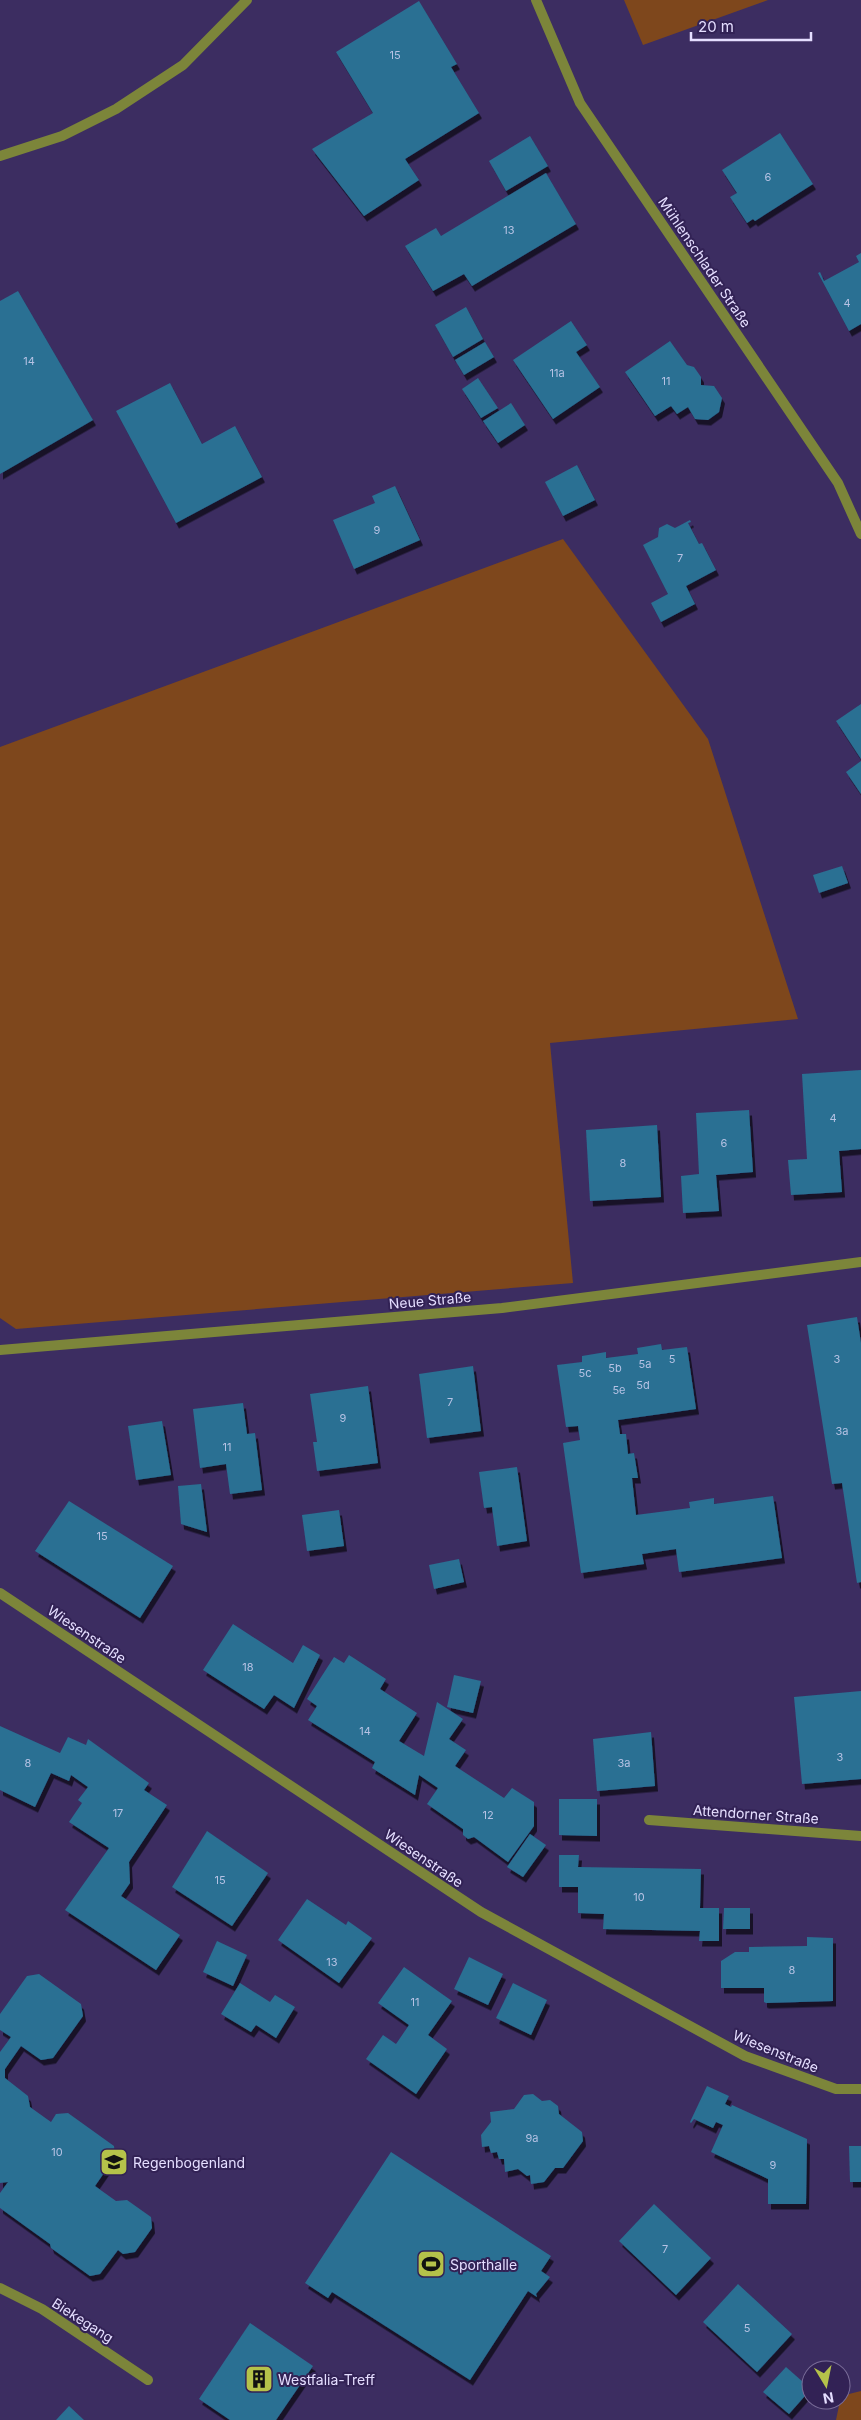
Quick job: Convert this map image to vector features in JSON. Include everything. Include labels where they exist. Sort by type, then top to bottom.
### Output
[{"type":"street","points":[[0,156],[62,136],[116,109],[183,65],[247,0]]},
{"type":"street","name":"Mühlenschlader Straße","points":[[536,0],[580,102],[838,483],[861,534]]},
{"type":"street","name":"Neue Straße","points":[[0,1350],[502,1308],[861,1262]]},
{"type":"street","name":"Wiesenstraße","points":[[0,1593],[481,1912],[745,2056],[836,2089],[861,2090]]},
{"type":"street","name":"Attendorner Straße","points":[[650,1820],[861,1836]]},
{"type":"street","name":"Biekegang","points":[[0,2288],[42,2310],[148,2380]]},
{"type":"shaded area","points":[[624,0],[768,0],[643,45]]},
{"type":"shaded area","points":[[563,539],[708,739],[798,1019],[550,1043],[573,1283],[16,1329],[0,1318],[0,747]]},
{"type":"shaded area","points":[[861,2391],[861,2420],[836,2420],[838,2410],[851,2410],[851,2394]]},
{"type":"building","points":[[419,1],[457,64],[451,67],[479,113],[405,159],[419,180],[364,216],[312,149],[373,113],[336,52]]},
{"type":"building","points":[[780,133],[813,184],[755,221],[753,219],[747,223],[730,197],[737,193],[722,170]]},
{"type":"building","points":[[530,136],[548,166],[506,191],[489,161]]},
{"type":"building","points":[[546,173],[576,224],[472,286],[464,274],[433,291],[405,246],[436,228],[441,236]]},
{"type":"building","points":[[861,253],[861,324],[849,331],[818,273],[820,272],[824,281],[859,262],[856,256]]},
{"type":"building","points":[[18,291],[93,420],[0,474],[0,301]]},
{"type":"building","points":[[466,307],[483,339],[453,357],[435,325]]},
{"type":"building","points":[[571,321],[587,345],[576,352],[600,387],[553,419],[513,360]]},
{"type":"building","points":[[670,341],[687,365],[694,367],[701,377],[701,385],[714,386],[722,398],[719,412],[708,420],[695,419],[688,407],[677,414],[671,406],[655,416],[625,372]]},
{"type":"building","points":[[485,342],[494,357],[464,375],[455,360]]},
{"type":"building","points":[[478,378],[498,408],[481,418],[462,389]]},
{"type":"building","points":[[170,383],[202,444],[235,426],[262,477],[176,523],[116,411]]},
{"type":"building","points":[[511,403],[525,425],[498,443],[483,421]]},
{"type":"building","points":[[577,465],[595,500],[563,516],[545,482]]},
{"type":"building","points":[[395,486],[420,540],[354,569],[333,520],[375,503],[372,496]]},
{"type":"building","points":[[690,520],[691,522],[688,523],[699,544],[702,543],[716,570],[686,586],[695,604],[661,622],[651,603],[668,594],[643,545],[658,537],[659,528],[667,524],[675,528]]},
{"type":"building","points":[[861,704],[861,759],[836,721]]},
{"type":"building","points":[[861,761],[861,794],[846,772]]},
{"type":"building","points":[[842,866],[848,883],[819,893],[813,875]]},
{"type":"building","points":[[861,1070],[861,1149],[839,1151],[842,1192],[791,1195],[788,1160],[807,1159],[802,1074]]},
{"type":"building","points":[[749,1110],[753,1172],[716,1175],[719,1211],[683,1213],[681,1176],[699,1174],[696,1113]]},
{"type":"building","points":[[657,1125],[661,1197],[590,1201],[586,1130]]},
{"type":"building","points":[[857,1317],[861,1343],[861,1582],[857,1583],[842,1483],[832,1484],[807,1325]]},
{"type":"building","points":[[661,1344],[662,1350],[687,1347],[696,1409],[618,1420],[620,1434],[626,1434],[628,1454],[634,1453],[638,1478],[632,1478],[636,1515],[690,1508],[689,1502],[714,1498],[714,1504],[773,1496],[782,1558],[679,1572],[676,1549],[642,1554],[644,1564],[581,1573],[563,1443],[580,1440],[578,1426],[566,1427],[557,1365],[582,1362],[582,1356],[606,1352],[606,1358],[638,1354],[637,1348]]},
{"type":"building","points":[[473,1366],[481,1431],[427,1438],[419,1374]]},
{"type":"building","points":[[368,1386],[378,1463],[317,1471],[313,1442],[317,1442],[310,1394]]},
{"type":"building","points":[[243,1403],[247,1434],[255,1433],[262,1490],[230,1494],[226,1464],[200,1468],[193,1409]]},
{"type":"building","points":[[162,1421],[171,1475],[136,1480],[128,1426]]},
{"type":"building","points":[[517,1467],[527,1541],[497,1546],[492,1507],[484,1508],[479,1472]]},
{"type":"building","points":[[201,1484],[207,1532],[181,1524],[178,1486]]},
{"type":"building","points":[[69,1501],[173,1566],[140,1618],[35,1551]]},
{"type":"building","points":[[339,1510],[344,1546],[307,1551],[302,1515]]},
{"type":"building","points":[[459,1559],[464,1582],[434,1589],[429,1565]]},
{"type":"building","points":[[233,1624],[293,1663],[303,1645],[320,1655],[294,1708],[274,1695],[264,1709],[203,1670]]},
{"type":"building","points":[[349,1655],[386,1679],[380,1689],[417,1713],[399,1741],[424,1756],[437,1702],[463,1719],[449,1739],[466,1750],[455,1766],[504,1798],[512,1788],[534,1802],[534,1826],[508,1862],[474,1837],[468,1839],[463,1835],[463,1829],[427,1804],[438,1788],[419,1775],[415,1795],[372,1768],[375,1762],[308,1720],[317,1706],[307,1699],[334,1657],[344,1663]]},
{"type":"building","points":[[454,1675],[481,1681],[473,1713],[447,1707]]},
{"type":"building","points":[[861,1691],[861,1779],[802,1784],[794,1697]]},
{"type":"building","points":[[0,1726],[60,1753],[68,1737],[86,1745],[88,1739],[149,1783],[144,1790],[167,1805],[129,1862],[130,1883],[121,1896],[180,1935],[156,1970],[65,1910],[109,1848],[69,1822],[82,1803],[78,1800],[88,1787],[71,1775],[69,1781],[51,1773],[35,1807],[0,1790]]},
{"type":"building","points":[[651,1732],[655,1786],[597,1791],[593,1739]]},
{"type":"building","points":[[559,1799],[597,1799],[597,1836],[559,1835]]},
{"type":"building","points":[[207,1831],[268,1873],[232,1926],[172,1887]]},
{"type":"building","points":[[530,1834],[546,1845],[523,1877],[507,1867]]},
{"type":"building","points":[[559,1855],[579,1855],[578,1867],[701,1869],[700,1908],[719,1908],[719,1941],[699,1941],[700,1931],[603,1929],[604,1914],[578,1913],[578,1887],[559,1887]]},
{"type":"building","points":[[307,1899],[346,1925],[348,1921],[372,1938],[339,1983],[278,1940]]},
{"type":"building","points":[[724,1908],[750,1908],[750,1929],[723,1929]]},
{"type":"building","points":[[807,1937],[833,1938],[833,2001],[766,2003],[764,2002],[764,1988],[721,1988],[721,1961],[735,1952],[749,1952],[749,1947],[807,1946]]},
{"type":"building","points":[[217,1941],[247,1955],[233,1986],[203,1972]]},
{"type":"building","points":[[469,1957],[503,1974],[488,2005],[454,1989]]},
{"type":"building","points":[[404,1967],[452,2001],[428,2035],[447,2049],[416,2094],[366,2059],[383,2035],[396,2044],[409,2025],[378,2003]]},
{"type":"building","points":[[39,1974],[81,2004],[83,2016],[53,2058],[41,2060],[21,2046],[5,2069],[5,2078],[28,2096],[30,2107],[51,2122],[56,2114],[68,2113],[114,2146],[115,2157],[95,2186],[116,2201],[127,2200],[151,2217],[152,2228],[135,2252],[123,2254],[118,2250],[100,2274],[90,2276],[0,2208],[0,2193],[8,2182],[0,2183],[0,2052],[11,2037],[0,2030],[0,2014],[27,1976]]},
{"type":"building","points":[[240,1983],[270,2002],[275,1995],[295,2007],[276,2038],[256,2025],[251,2032],[221,2014]]},
{"type":"building","points":[[513,1983],[547,2000],[531,2035],[496,2018]]},
{"type":"building","points":[[707,2086],[729,2096],[725,2104],[731,2107],[732,2105],[807,2139],[806,2204],[768,2204],[768,2179],[711,2152],[723,2125],[716,2122],[713,2128],[694,2119],[690,2122]]},
{"type":"building","points":[[533,2094],[542,2101],[550,2100],[558,2106],[559,2114],[582,2132],[583,2141],[563,2168],[555,2168],[544,2182],[531,2184],[530,2175],[527,2176],[518,2169],[505,2172],[504,2159],[499,2159],[497,2152],[491,2153],[489,2146],[482,2147],[481,2135],[491,2122],[490,2112],[514,2109],[524,2095]]},
{"type":"building","points":[[849,2146],[861,2146],[861,2182],[850,2182]]},
{"type":"building","name":"Sporthalle","points":[[391,2152],[551,2256],[541,2271],[550,2277],[536,2294],[537,2297],[528,2291],[470,2380],[332,2292],[328,2298],[305,2283]]},
{"type":"building","points":[[654,2204],[711,2258],[676,2295],[619,2241]]},
{"type":"building","points":[[738,2284],[792,2334],[757,2372],[703,2322]]},
{"type":"building","name":"Westfalia-Treff","points":[[250,2323],[313,2366],[276,2420],[230,2420],[199,2399]]},
{"type":"building","points":[[786,2367],[801,2380],[801,2400],[789,2414],[763,2392]]},
{"type":"building","points":[[69,2406],[84,2420],[56,2420]]},
{"type":"place","name":"Regenbogenland","points":[[114,2162]]},
{"type":"place","name":"Sporthalle","points":[[431,2264]]},
{"type":"place","name":"Westfalia-Treff","points":[[259,2379]]}]
